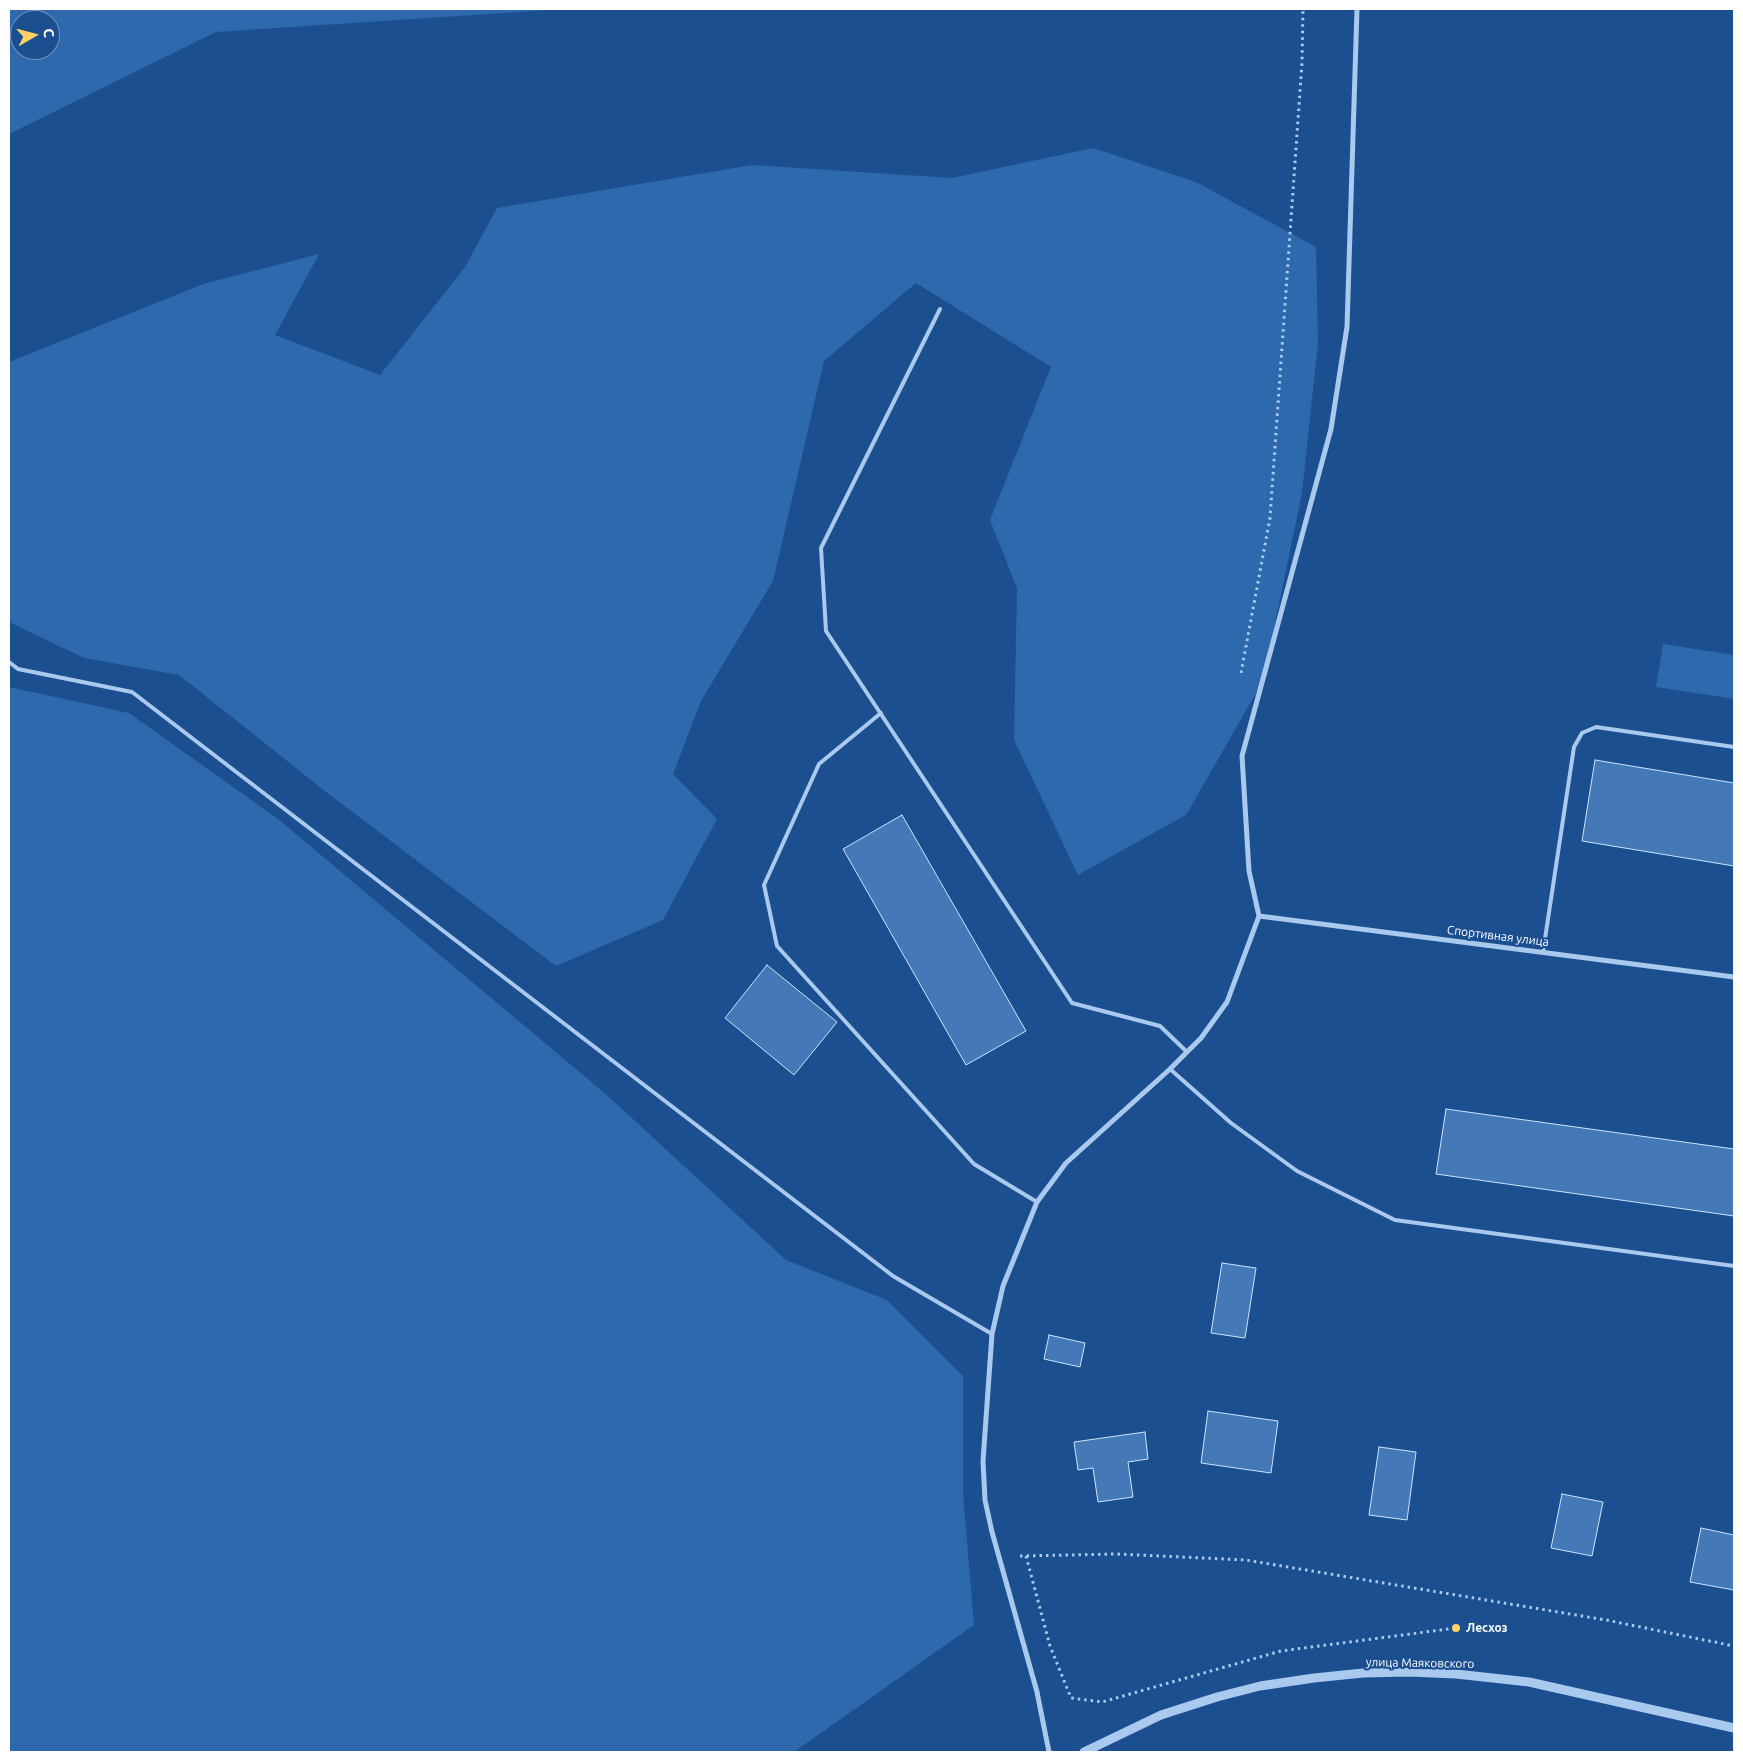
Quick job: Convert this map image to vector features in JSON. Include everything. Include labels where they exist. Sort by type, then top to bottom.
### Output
[{"type":"street","points":[[1049,1752],[1037,1692],[998,1557],[985,1500],[983,1461],[992,1334],[1003,1286],[1037,1202],[1066,1163],[1170,1069],[1201,1038],[1227,1002],[1259,916],[1249,872],[1242,756],[1331,429],[1348,327],[1357,9]]},
{"type":"street","name":"Спортивная улица","points":[[1259,916],[1734,976]]},
{"type":"street","name":"улица Маяковского","points":[[1084,1752],[1160,1715],[1260,1686],[1314,1678],[1409,1672],[1456,1674],[1529,1682],[1734,1728]]},
{"type":"lane","points":[[940,309],[821,548],[826,631],[1072,1003],[1160,1026],[1187,1052]]},
{"type":"lane","points":[[9,662],[18,669],[132,692],[893,1276],[992,1334]]},
{"type":"lane","points":[[881,714],[819,764],[764,886],[777,946],[974,1164],[1037,1202]]},
{"type":"lane","points":[[1543,952],[1574,747],[1582,733],[1596,727],[1734,747]]},
{"type":"lane","points":[[1170,1069],[1231,1123],[1297,1171],[1395,1220],[1734,1266]]},
{"type":"path","points":[[1241,675],[1270,518],[1302,63],[1303,9]]},
{"type":"path","points":[[998,1557],[1117,1554],[1246,1560],[1606,1620],[1734,1646]]},
{"type":"path","points":[[1026,1556],[1050,1646],[1070,1698],[1102,1702],[1281,1651],[1456,1628]]},
{"type":"shaded area","points":[[9,9],[564,9],[216,32],[9,134]]},
{"type":"shaded area","points":[[1093,148],[1196,182],[1316,247],[1318,343],[1302,493],[1263,681],[1186,815],[1078,875],[1014,740],[1017,588],[990,520],[1051,367],[916,283],[824,361],[773,581],[701,701],[673,774],[717,819],[663,920],[556,966],[326,792],[179,675],[84,658],[11,623],[9,616],[9,362],[203,284],[319,254],[275,335],[380,375],[465,267],[497,208],[752,165],[952,178]]},
{"type":"shaded area","points":[[1663,644],[1734,655],[1734,699],[1656,687]]},
{"type":"shaded area","points":[[9,687],[129,713],[278,819],[608,1096],[786,1260],[887,1300],[963,1376],[963,1493],[974,1625],[794,1752],[9,1752]]},
{"type":"building","points":[[1595,760],[1734,783],[1734,866],[1582,841]]},
{"type":"building","points":[[902,815],[1026,1031],[966,1065],[843,849]]},
{"type":"building","points":[[767,965],[837,1022],[794,1075],[725,1018]]},
{"type":"building","points":[[1446,1109],[1734,1149],[1734,1216],[1436,1174]]},
{"type":"building","points":[[1222,1263],[1256,1268],[1245,1338],[1211,1333]]},
{"type":"building","points":[[1049,1335],[1085,1343],[1080,1367],[1044,1359]]},
{"type":"building","points":[[1208,1411],[1278,1421],[1271,1473],[1201,1463]]},
{"type":"building","points":[[1145,1432],[1148,1459],[1128,1462],[1133,1497],[1098,1502],[1093,1468],[1078,1470],[1074,1442]]},
{"type":"building","points":[[1379,1447],[1416,1452],[1407,1520],[1369,1515]]},
{"type":"building","points":[[1562,1494],[1603,1502],[1592,1556],[1551,1548]]},
{"type":"building","points":[[1701,1528],[1734,1535],[1734,1590],[1690,1582]]},
{"type":"place","name":"Лесхоз","points":[[1456,1628]]}]
